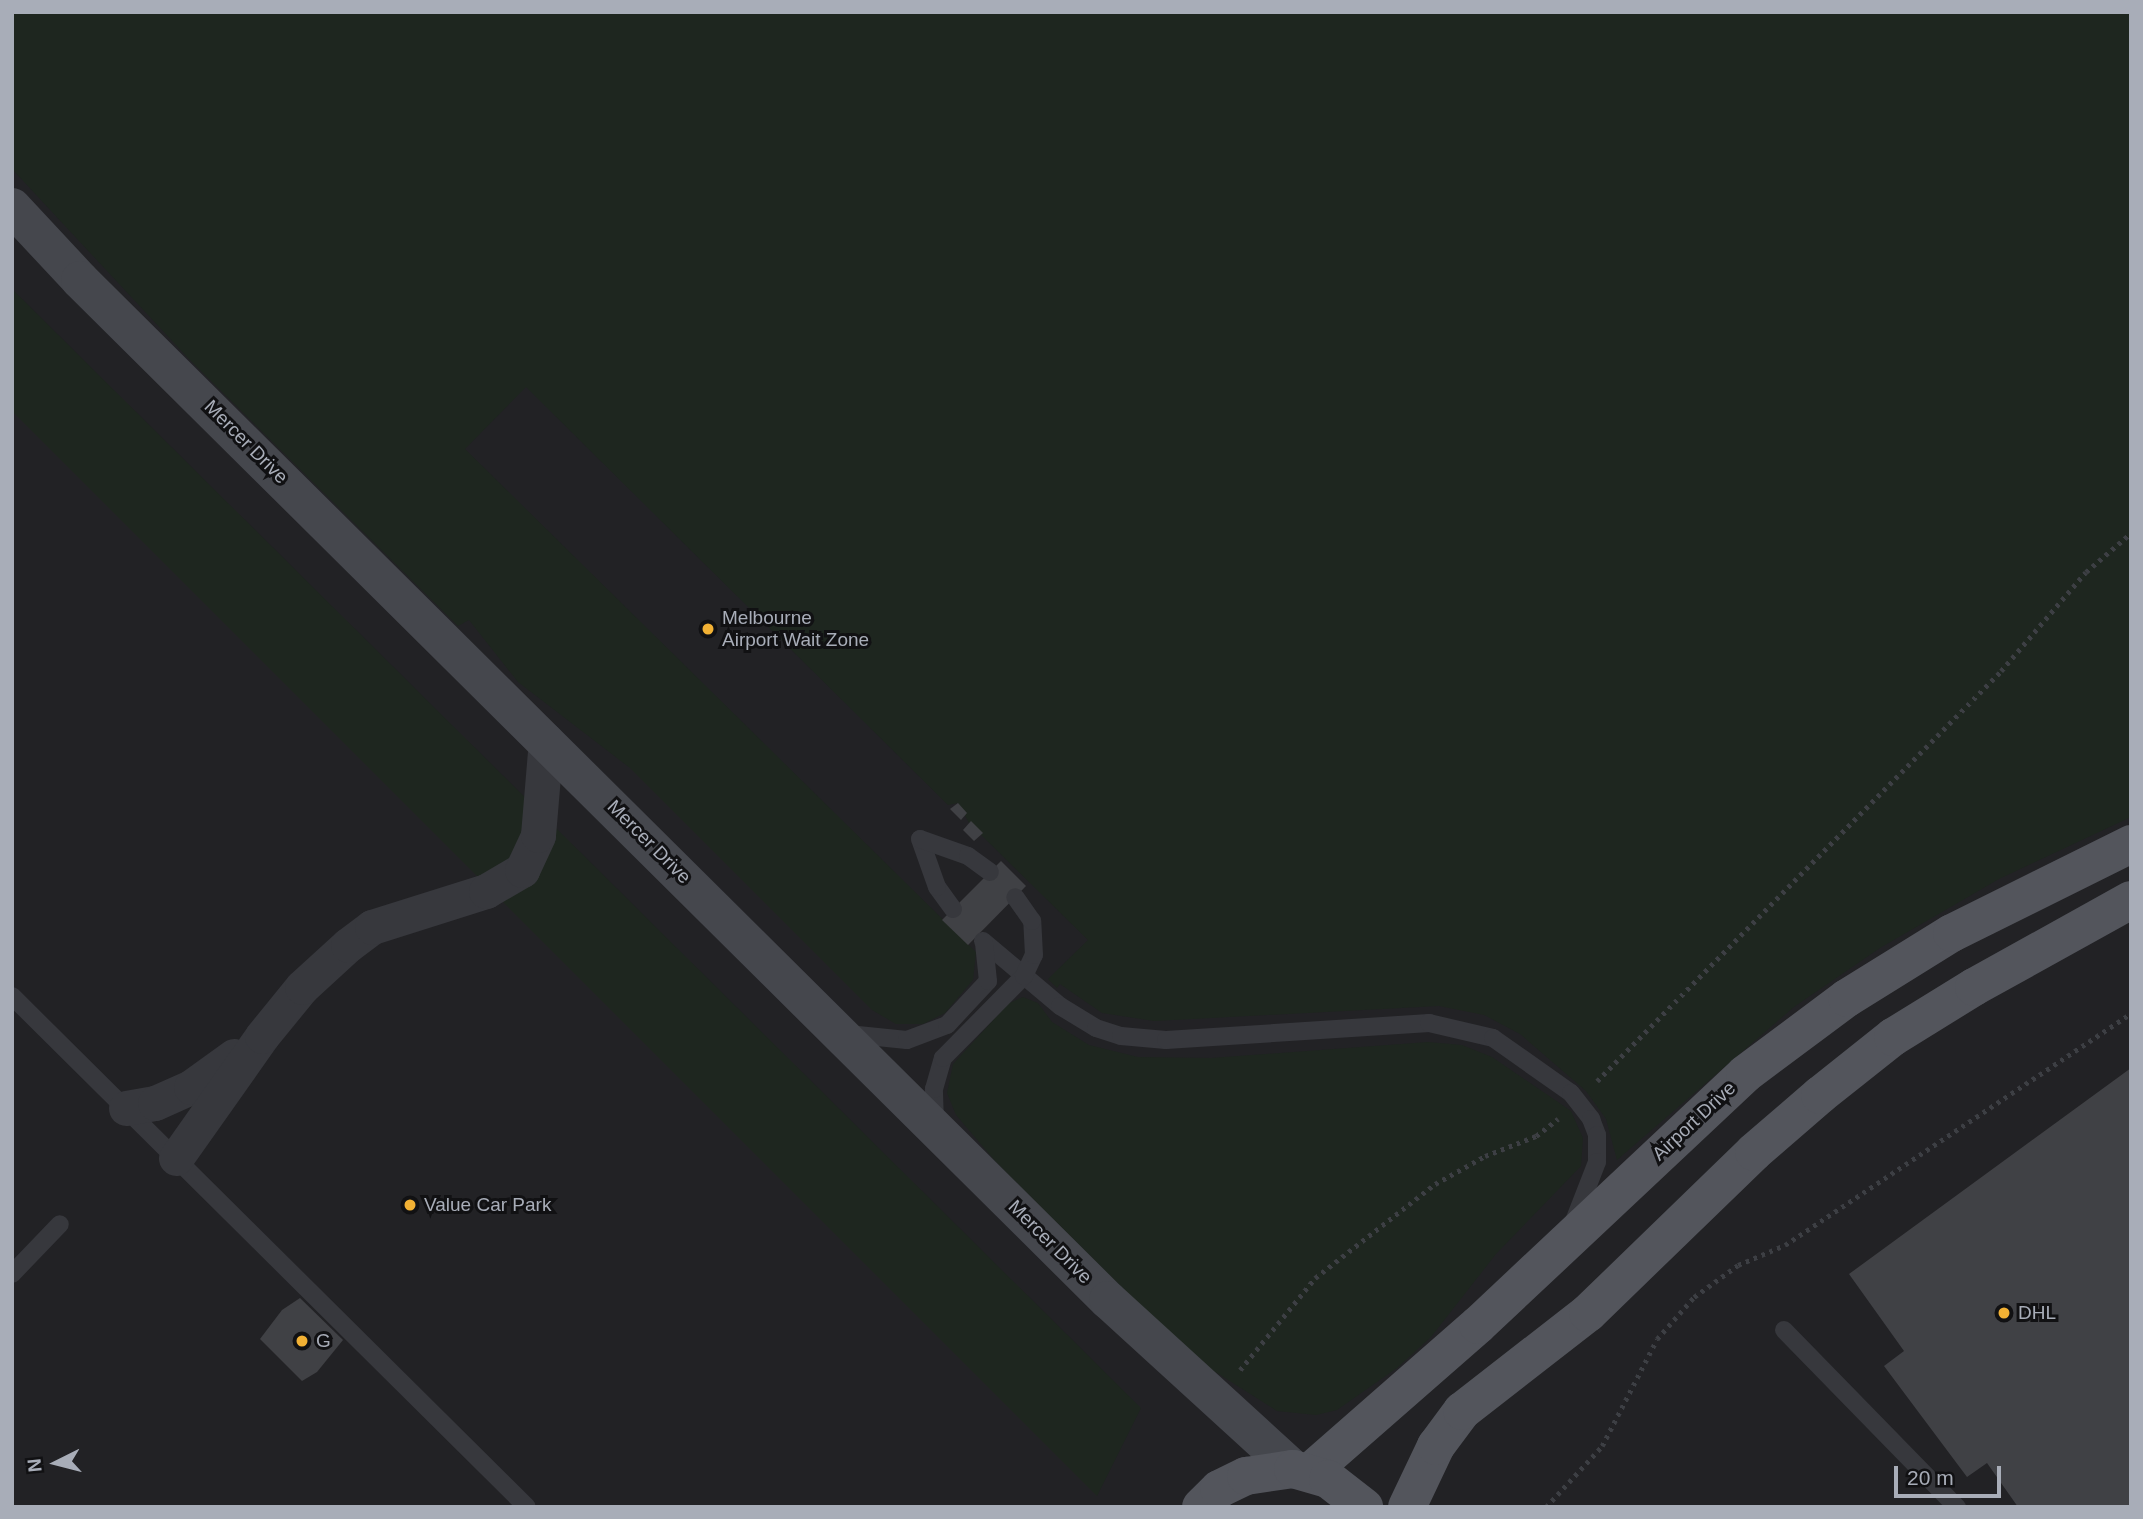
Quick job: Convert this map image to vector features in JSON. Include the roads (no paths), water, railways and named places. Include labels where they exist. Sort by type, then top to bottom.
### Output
[{"type":"main road","name":"Airport Drive","points":[[1301,1470],[1395,1401],[1733,1084],[1847,998],[1952,933],[2131,844]]},
{"type":"main road","points":[[1407,1507],[1436,1446],[1462,1411],[1588,1313],[1754,1152],[1821,1095],[1893,1037],[1974,986],[2131,900]]},
{"type":"main road","points":[[1201,1507],[1219,1489],[1246,1476],[1301,1470],[1336,1484],[1364,1507]]},
{"type":"street","name":"Mercer Drive","points":[[12,207],[80,280],[1213,1400],[1301,1470]]},
{"type":"street","points":[[176,1158],[262,1036],[317,972],[372,927],[486,891],[522,870],[530,860],[538,835],[546,740]]},
{"type":"street","points":[[126,1108],[155,1102],[191,1087],[262,1036]]},
{"type":"lane","points":[[953,909],[937,887],[920,839],[968,856],[990,872]]},
{"type":"lane","points":[[935,1126],[934,1089],[943,1058],[1024,976],[1034,956],[1036,932],[1015,897]]},
{"type":"lane","points":[[841,1033],[907,1040],[947,1026],[988,981],[989,960],[980,938],[1082,1021],[1133,1038],[1429,1023],[1457,1027],[1510,1048],[1578,1100],[1591,1118],[1598,1149],[1592,1178],[1562,1247]]},
{"type":"lane","points":[[12,996],[527,1507]]},
{"type":"lane","points":[[12,1274],[60,1224]]},
{"type":"lane","points":[[1784,1330],[1957,1507]]},
{"type":"place","name":"Melbourne Airport Wait Zone","points":[[708,629]]},
{"type":"place","name":"Value Car Park","points":[[410,1205]]},
{"type":"place","name":"DHL","points":[[2004,1313]]},
{"type":"place","name":"G","points":[[302,1341]]}]
